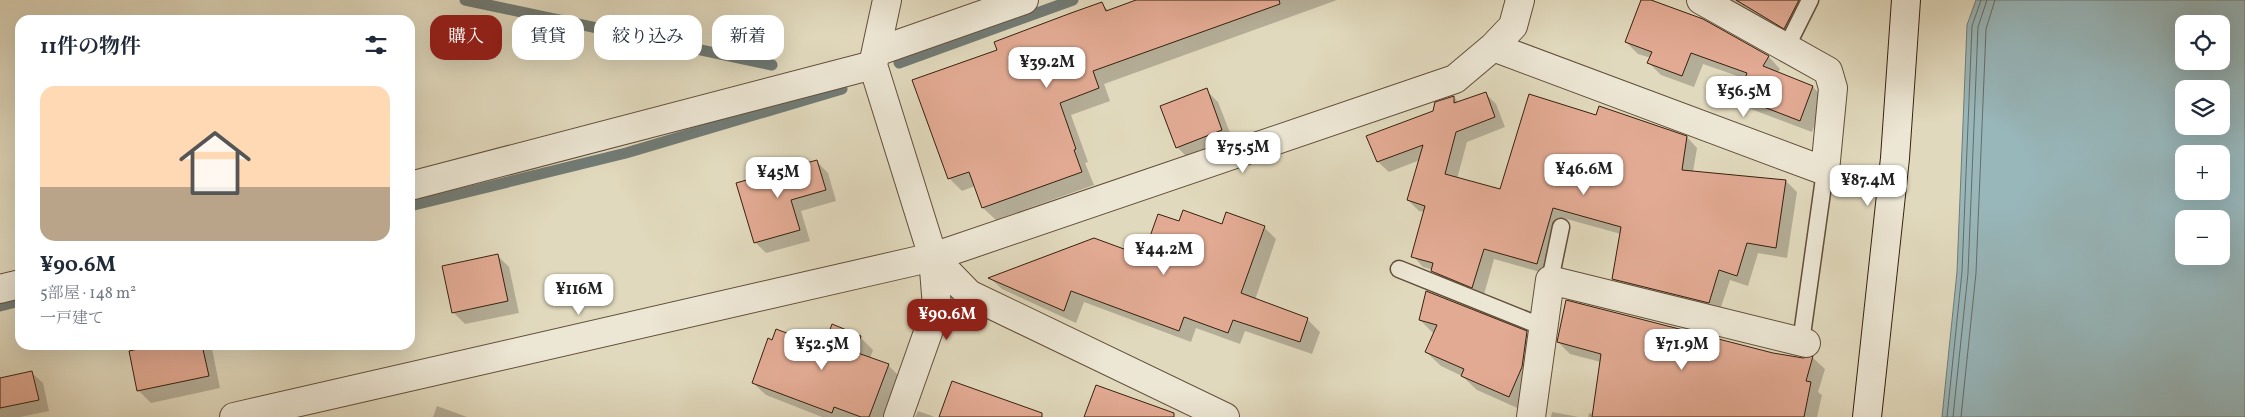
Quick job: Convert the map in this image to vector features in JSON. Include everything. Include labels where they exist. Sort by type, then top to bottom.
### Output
[{"type":"street","points":[[887,0],[875,58],[933,257],[937,307],[898,417]]},
{"type":"street","points":[[415,185],[875,58],[1024,0]]},
{"type":"street","points":[[234,417],[933,257],[1455,79],[1493,47],[1513,26],[1520,0]]},
{"type":"street","points":[[1493,47],[1825,171],[1833,88],[1828,71],[1701,0]]},
{"type":"street","points":[[1867,417],[1894,158],[1906,0]]},
{"type":"street","points":[[933,257],[969,294],[1225,417]]},
{"type":"street","points":[[1530,417],[1550,280],[1804,342]]},
{"type":"street","points":[[0,289],[15,285]]},
{"type":"lane","points":[[1786,48],[1810,0]]},
{"type":"lane","points":[[1804,342],[1825,171]]},
{"type":"lane","points":[[1550,280],[1561,227]]},
{"type":"lane","points":[[1399,269],[1543,326]]},
{"type":"water","points":[[1976,0],[2245,0],[2245,417],[1942,417],[1957,272],[1967,25]]},
{"type":"building","points":[[1136,0],[1279,0],[1280,4],[1093,71],[1099,88],[1060,103],[1082,172],[982,208],[969,172],[948,179],[912,80],[997,50],[994,42],[1071,13],[1102,2],[1106,11]]},
{"type":"building","points":[[1641,0],[1651,0],[1703,19],[1769,56],[1763,66],[1813,86],[1800,121],[1738,97],[1747,73],[1691,53],[1682,76],[1647,63],[1652,52],[1625,42]]},
{"type":"building","points":[[1736,0],[1799,0],[1784,29]]},
{"type":"building","points":[[1207,88],[1222,130],[1176,148],[1160,106]]},
{"type":"building","points":[[1486,92],[1495,117],[1456,132],[1445,174],[1500,189],[1529,94],[1596,115],[1599,106],[1687,136],[1682,170],[1786,180],[1776,248],[1747,243],[1737,276],[1719,270],[1709,303],[1612,279],[1621,227],[1553,208],[1537,264],[1484,249],[1472,288],[1431,271],[1433,263],[1411,257],[1425,206],[1407,200],[1423,145],[1377,162],[1366,136],[1433,111],[1435,102],[1454,96],[1454,103]]},
{"type":"building","points":[[817,160],[826,190],[791,200],[800,230],[754,243],[736,183]]},
{"type":"building","points":[[1183,210],[1222,224],[1226,212],[1265,226],[1241,293],[1308,318],[1300,342],[1233,320],[1228,333],[1184,317],[1179,331],[1071,291],[1064,311],[988,278],[1094,238],[1143,256],[1158,214],[1179,221]]},
{"type":"building","points":[[498,254],[508,301],[452,313],[442,266]]},
{"type":"building","points":[[1426,291],[1527,331],[1522,367],[1509,397],[1461,376],[1464,369],[1425,352],[1437,325],[1419,320]]},
{"type":"building","points":[[1566,300],[1773,353],[1803,358],[1813,356],[1806,381],[1811,382],[1804,417],[1592,417],[1601,354],[1557,342]]},
{"type":"building","points":[[832,324],[861,336],[855,352],[889,364],[869,417],[861,417],[834,407],[832,413],[752,383],[768,338],[772,340],[776,329],[813,343],[817,331],[828,335]]},
{"type":"building","points":[[203,350],[209,376],[137,391],[129,351]]},
{"type":"building","points":[[32,371],[39,400],[0,408],[0,378]]},
{"type":"building","points":[[952,381],[1042,413],[1042,417],[939,417]]},
{"type":"building","points":[[1096,385],[1174,413],[1174,417],[1084,417]]},
{"type":"waterway","points":[[465,0],[772,65]]},
{"type":"waterway","points":[[899,63],[1073,0]]},
{"type":"waterway","points":[[415,205],[626,153],[842,89]]},
{"type":"waterway","points":[[0,306],[15,302]]}]
